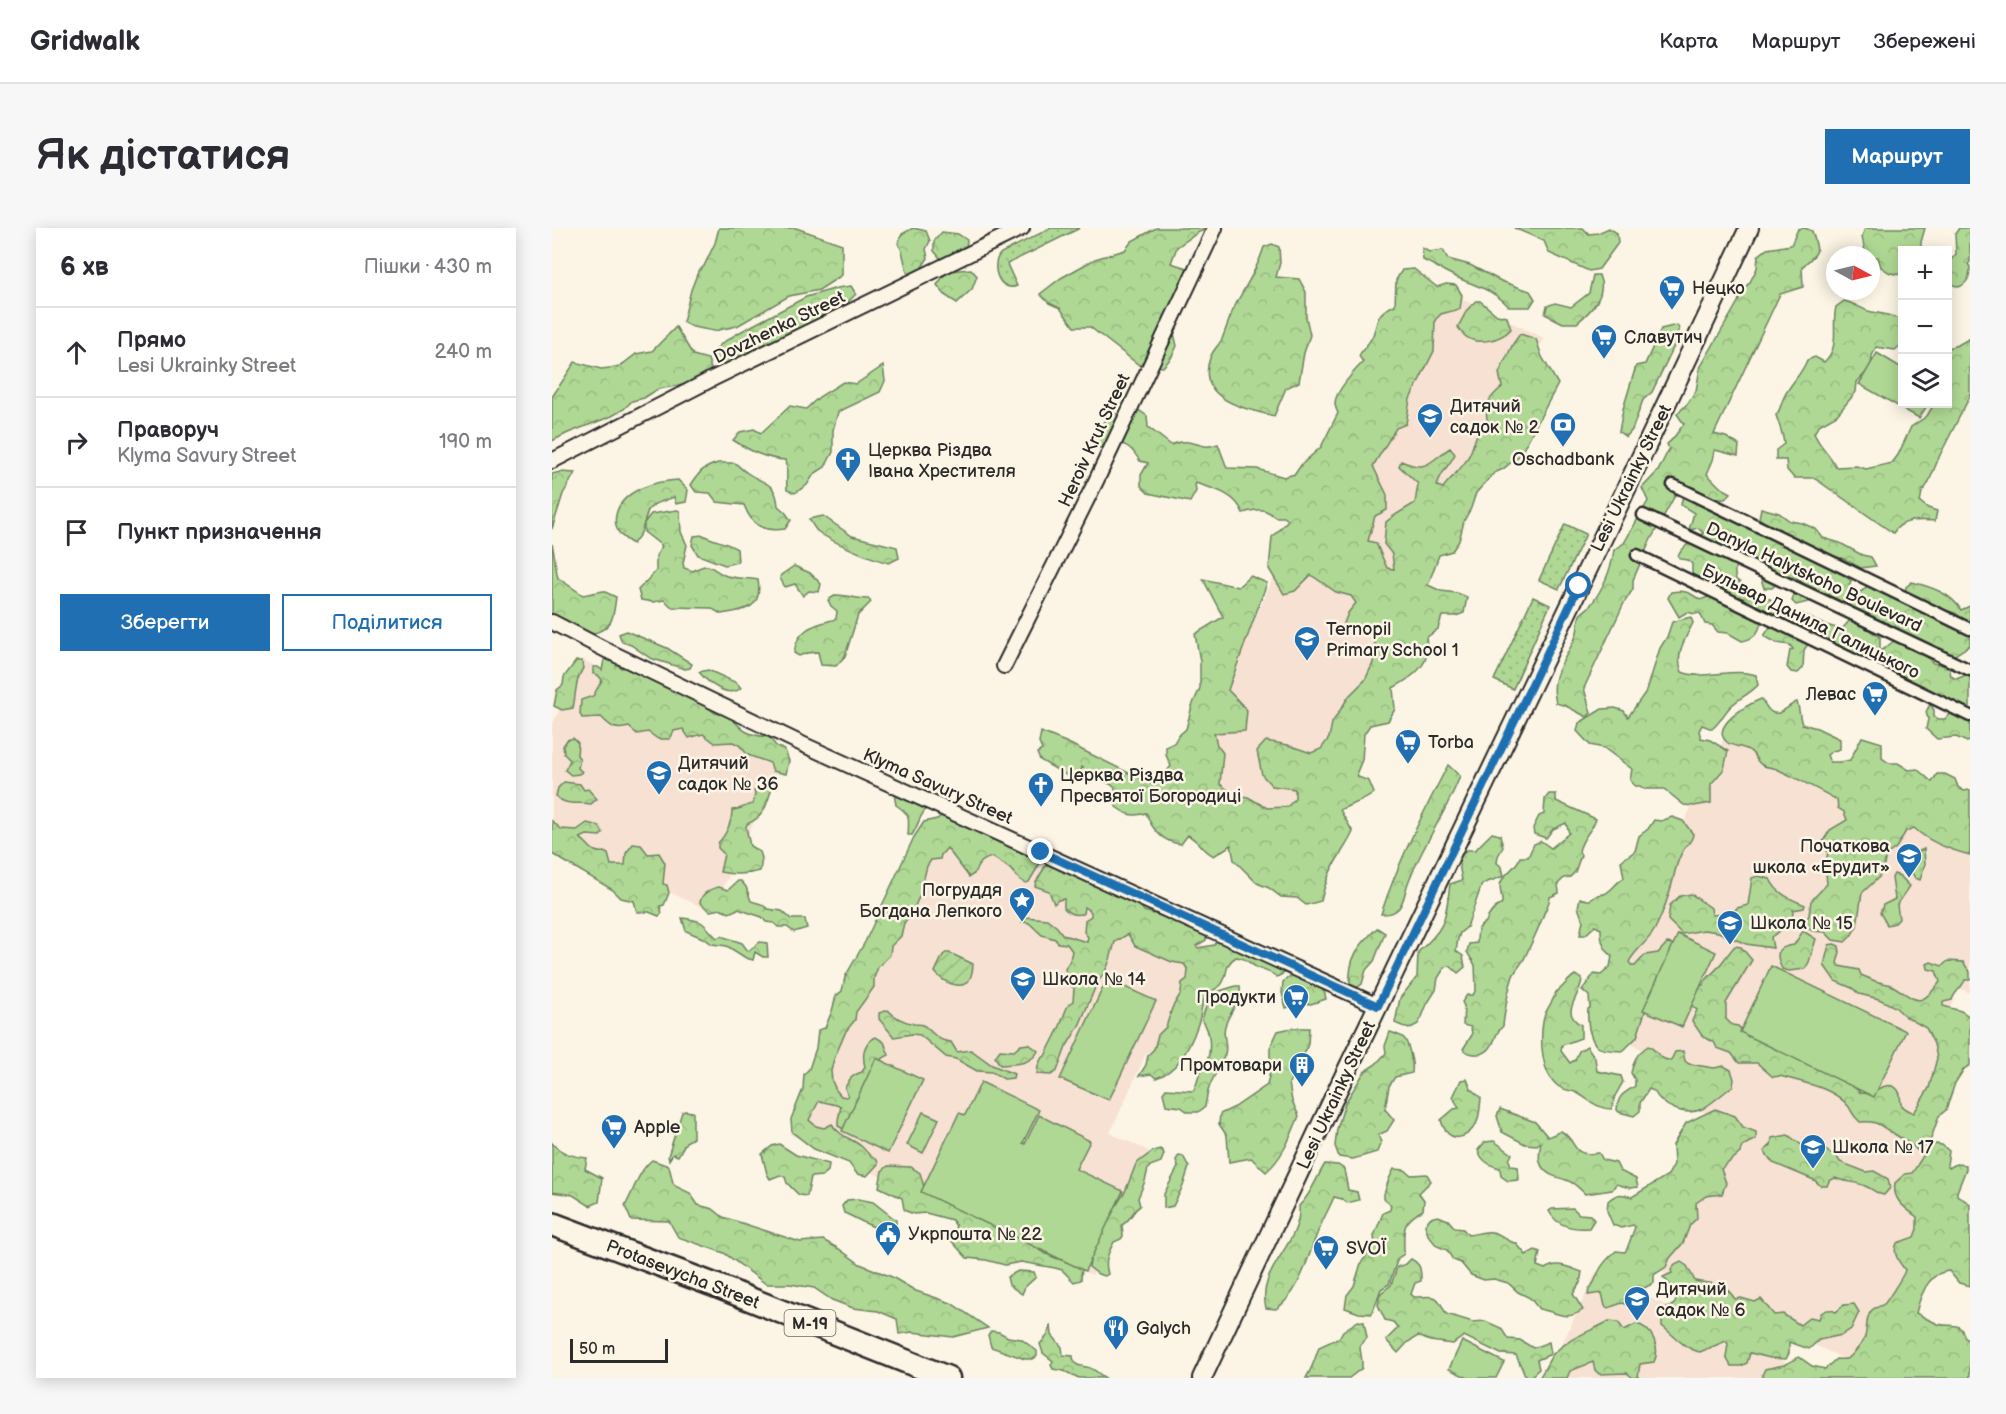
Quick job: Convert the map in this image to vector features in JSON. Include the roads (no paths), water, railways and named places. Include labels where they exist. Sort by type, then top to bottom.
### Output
[{"type":"highway","name":"Protasevycha Street","points":[[552,1224],[717,1286],[948,1378]]},
{"type":"main road","name":"Lesi Ukrainky Street","points":[[1202,1378],[1749,228]]},
{"type":"street","name":"Dovzhenka Street","points":[[552,461],[714,378],[1022,228]]},
{"type":"street","name":"Heroiv Krut Street","points":[[1004,666],[1099,476],[1215,228]]},
{"type":"street","points":[[1672,485],[1970,628]]},
{"type":"street","name":"Danyla Halytskoho Boulevard","points":[[1643,515],[1970,670]]},
{"type":"street","name":"Бульвар Данила Галицького","points":[[1637,555],[1970,716]]},
{"type":"street","name":"Klyma Savury Street","points":[[552,622],[802,744],[1378,1006]]},
{"type":"place","name":"Нецко","points":[[1672,311]]},
{"type":"place","name":"Славутич","points":[[1604,360]]},
{"type":"place","name":"Дитячий садок № 2","points":[[1430,439]]},
{"type":"place","name":"Oschadbank","points":[[1563,448]]},
{"type":"place","name":"Церква Різдва Івана Хрестителя","points":[[848,483]]},
{"type":"place","name":"Ternopil Primary School 1","points":[[1307,662]]},
{"type":"place","name":"Левас","points":[[1875,717]]},
{"type":"place","name":"Torba","points":[[1408,765]]},
{"type":"place","name":"Дитячий садок № 36","points":[[659,796]]},
{"type":"place","name":"Церква Різдва Пресвятої Богородиці","points":[[1041,808]]},
{"type":"place","name":"Початкова школа «Ерудит»","points":[[1909,879]]},
{"type":"place","name":"Погруддя Богдана Лепкого","points":[[1022,923]]},
{"type":"place","name":"Школа № 15","points":[[1730,946]]},
{"type":"place","name":"Школа № 14","points":[[1023,1002]]},
{"type":"place","name":"Продукти","points":[[1296,1020]]},
{"type":"place","name":"Промтовари","points":[[1302,1088]]},
{"type":"place","name":"Apple","points":[[614,1150]]},
{"type":"place","name":"Школа № 17","points":[[1813,1170]]},
{"type":"place","name":"Укрпошта № 22","points":[[888,1257]]},
{"type":"place","name":"SVOЇ","points":[[1326,1271]]},
{"type":"place","name":"Дитячий садок № 6","points":[[1637,1322]]},
{"type":"place","name":"Galych","points":[[1116,1351]]}]
